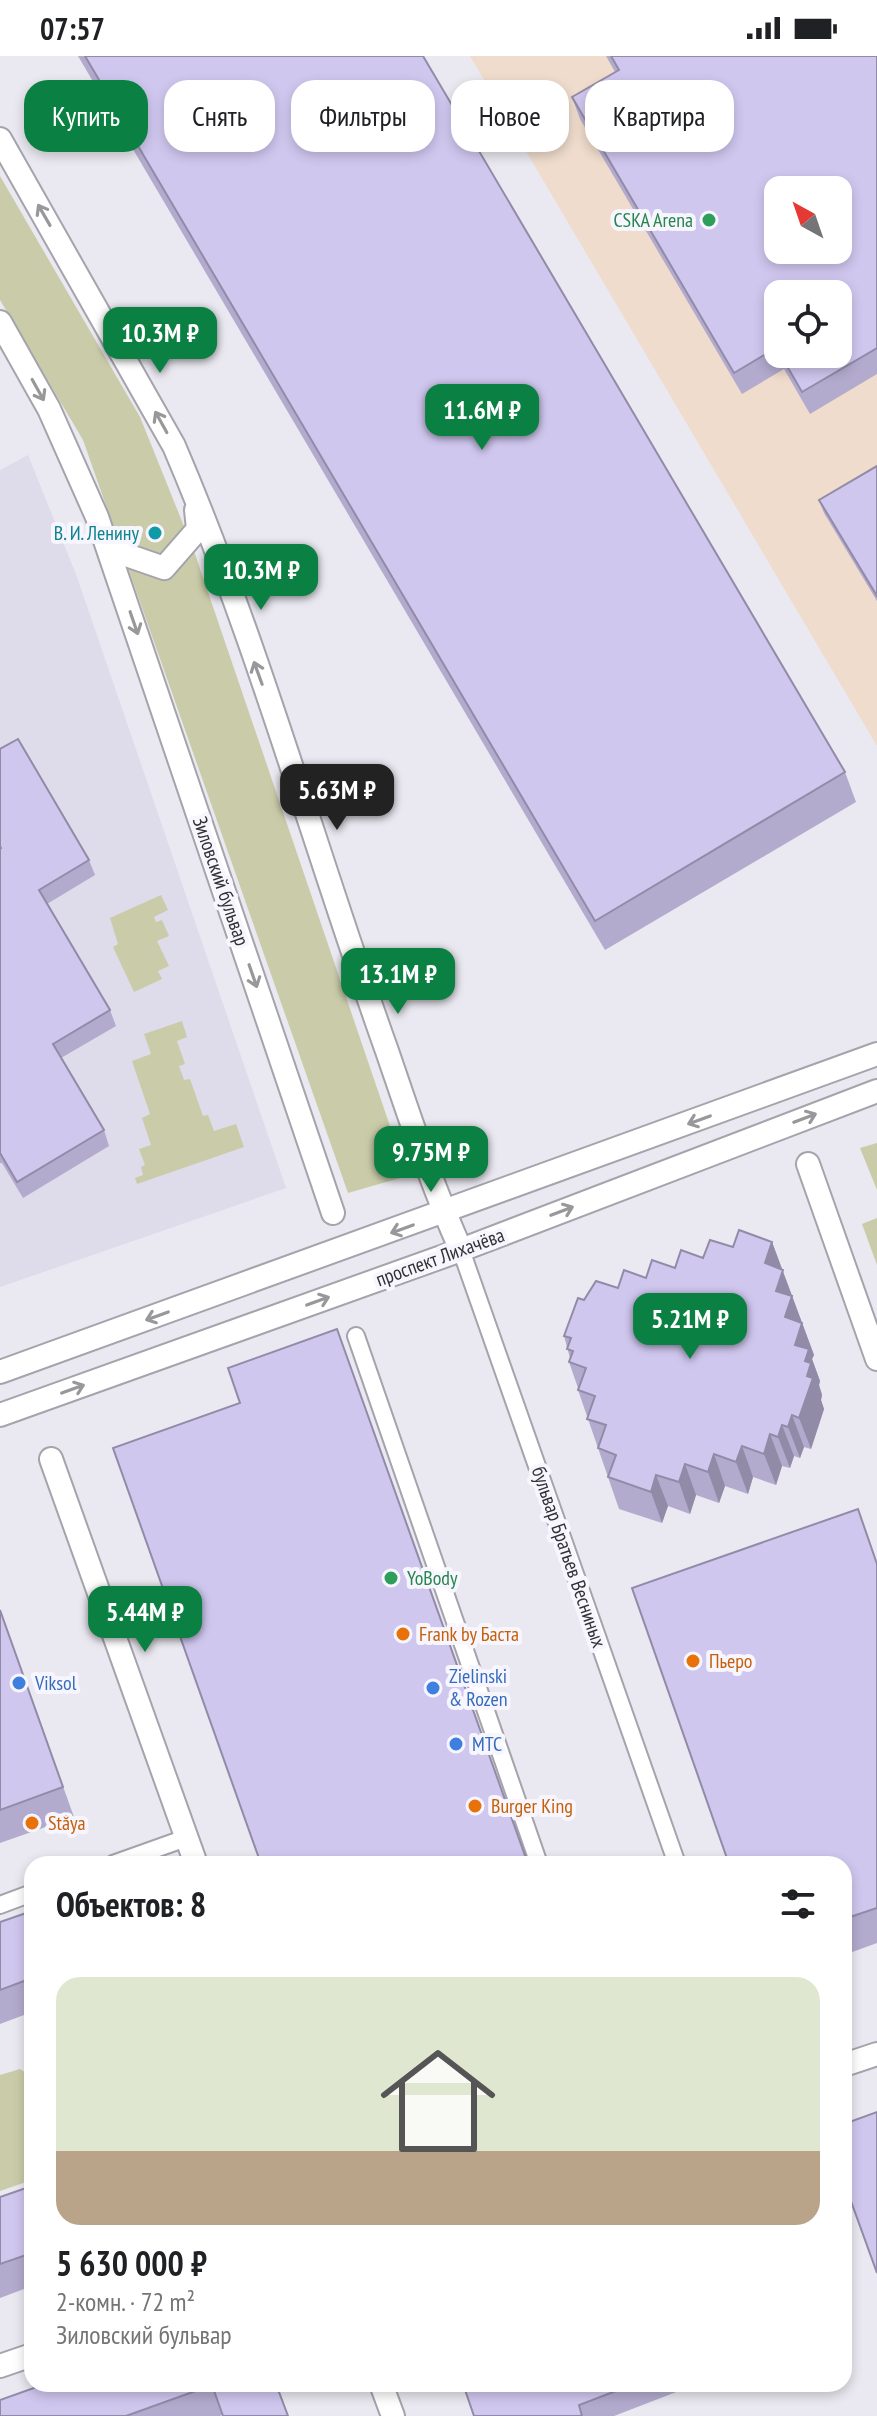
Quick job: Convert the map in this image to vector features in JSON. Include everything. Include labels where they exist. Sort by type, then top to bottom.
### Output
[{"type":"street","points":[[0,139],[174,446],[194,493],[445,1214],[461,1250]]},
{"type":"street","name":"Зиловский бульвар","points":[[0,322],[49,409],[86,489],[109,549],[333,1213]]},
{"type":"street","points":[[109,549],[164,568],[198,529],[194,493]]},
{"type":"street","name":"проспект Лихачёва","points":[[0,1372],[445,1214],[877,1054]]},
{"type":"street","name":"проспект Лихачёва","points":[[0,1415],[461,1250],[877,1091]]},
{"type":"street","points":[[808,1164],[877,1359]]},
{"type":"street","name":"бульвар Братьев Весниных","points":[[461,1250],[674,1856]]},
{"type":"street","points":[[356,1336],[536,1856]]},
{"type":"street","points":[[51,1459],[193,1856]]},
{"type":"street","points":[[135,1856],[186,1838]]},
{"type":"street","points":[[0,1905],[24,1896]]},
{"type":"street","points":[[852,2062],[877,2054]]},
{"type":"street","points":[[0,2366],[24,2358]]},
{"type":"street","points":[[384,2392],[393,2416]]},
{"type":"shaded area","points":[[470,56],[877,56],[877,746],[527,152],[569,152],[569,80],[484,80]]},
{"type":"shaded area","points":[[28,455],[77,577],[286,1188],[0,1287],[0,470]]},
{"type":"green space","points":[[0,176],[140,417],[194,551],[407,1176],[348,1193],[83,440],[0,300]]},
{"type":"green space","points":[[161,895],[168,910],[154,917],[156,922],[162,920],[169,936],[157,941],[169,966],[158,971],[162,979],[134,992],[113,947],[118,944],[110,918]]},
{"type":"green space","points":[[182,1021],[187,1037],[177,1041],[185,1064],[179,1066],[184,1080],[190,1079],[203,1116],[208,1115],[214,1131],[236,1124],[244,1147],[137,1184],[135,1178],[143,1175],[141,1167],[145,1165],[139,1149],[151,1145],[142,1118],[150,1114],[132,1061],[151,1054],[144,1034]]},
{"type":"green space","points":[[877,1143],[877,1190],[860,1148]]},
{"type":"green space","points":[[877,1218],[877,1265],[862,1224]]},
{"type":"green space","points":[[20,2069],[24,2072],[24,2183],[0,2191],[0,2075]]},
{"type":"building","points":[[85,56],[423,56],[451,104],[451,152],[480,152],[845,772],[595,921],[142,152],[148,152],[148,80],[99,80]]},
{"type":"building","name":"CSKA Arena","points":[[611,56],[877,56],[877,348],[852,363],[852,280],[764,280],[764,355],[734,373],[604,152],[734,152],[734,80],[602,80],[619,70]]},
{"type":"building","name":"CSKA Arena","points":[[585,90],[585,119],[572,97]]},
{"type":"building","name":"CSKA Arena","points":[[788,368],[843,368],[802,392]]},
{"type":"building","points":[[877,466],[877,596],[819,500]]},
{"type":"building","points":[[18,739],[89,860],[39,890],[110,1010],[53,1044],[104,1130],[17,1182],[0,1153],[0,749]]},
{"type":"building","points":[[739,1230],[772,1242],[765,1263],[783,1270],[776,1291],[792,1296],[785,1317],[802,1323],[795,1345],[809,1349],[805,1361],[811,1363],[807,1376],[813,1378],[799,1418],[792,1415],[788,1427],[782,1425],[778,1437],[770,1434],[764,1454],[742,1446],[736,1462],[714,1454],[708,1472],[685,1464],[679,1482],[656,1475],[651,1492],[608,1477],[616,1455],[598,1448],[606,1425],[587,1419],[595,1396],[578,1390],[586,1368],[569,1362],[573,1351],[567,1349],[571,1338],[564,1336],[578,1298],[584,1300],[596,1281],[618,1288],[624,1270],[646,1278],[652,1260],[675,1268],[681,1250],[703,1258],[710,1240],[733,1247]]},
{"type":"building","points":[[337,1329],[525,1856],[258,1856],[113,1448],[240,1403],[228,1368]]},
{"type":"building","points":[[858,1509],[877,1564],[877,1908],[852,1916],[852,1856],[726,1856],[632,1588]]},
{"type":"building","points":[[0,1610],[63,1787],[0,1810]]},
{"type":"building","points":[[24,1914],[24,1981],[0,1990],[0,1922]]},
{"type":"building","points":[[877,2112],[877,2273],[852,2204],[852,2121]]},
{"type":"building","points":[[24,2189],[24,2256],[0,2264],[0,2197]]},
{"type":"building","points":[[24,2391],[193,2392],[126,2416],[0,2416],[0,2400]]},
{"type":"building","points":[[214,2392],[279,2392],[288,2416],[223,2416]]},
{"type":"building","points":[[466,2392],[613,2392],[579,2405],[582,2416],[474,2416]]},
{"type":"place","name":"CSKA Arena","points":[[709,220]]},
{"type":"place","name":"В. И. Ленину","points":[[155,533]]},
{"type":"place","name":"YoBody","points":[[391,1578]]},
{"type":"place","name":"Frank by Баста","points":[[403,1634]]},
{"type":"place","name":"Пьеро","points":[[693,1661]]},
{"type":"place","name":"Viksol","points":[[19,1683]]},
{"type":"place","name":"Zielinski & Rozen","points":[[433,1688]]},
{"type":"place","name":"МТС","points":[[456,1744]]},
{"type":"place","name":"Burger King","points":[[475,1806]]},
{"type":"place","name":"Stăya","points":[[32,1823]]}]
